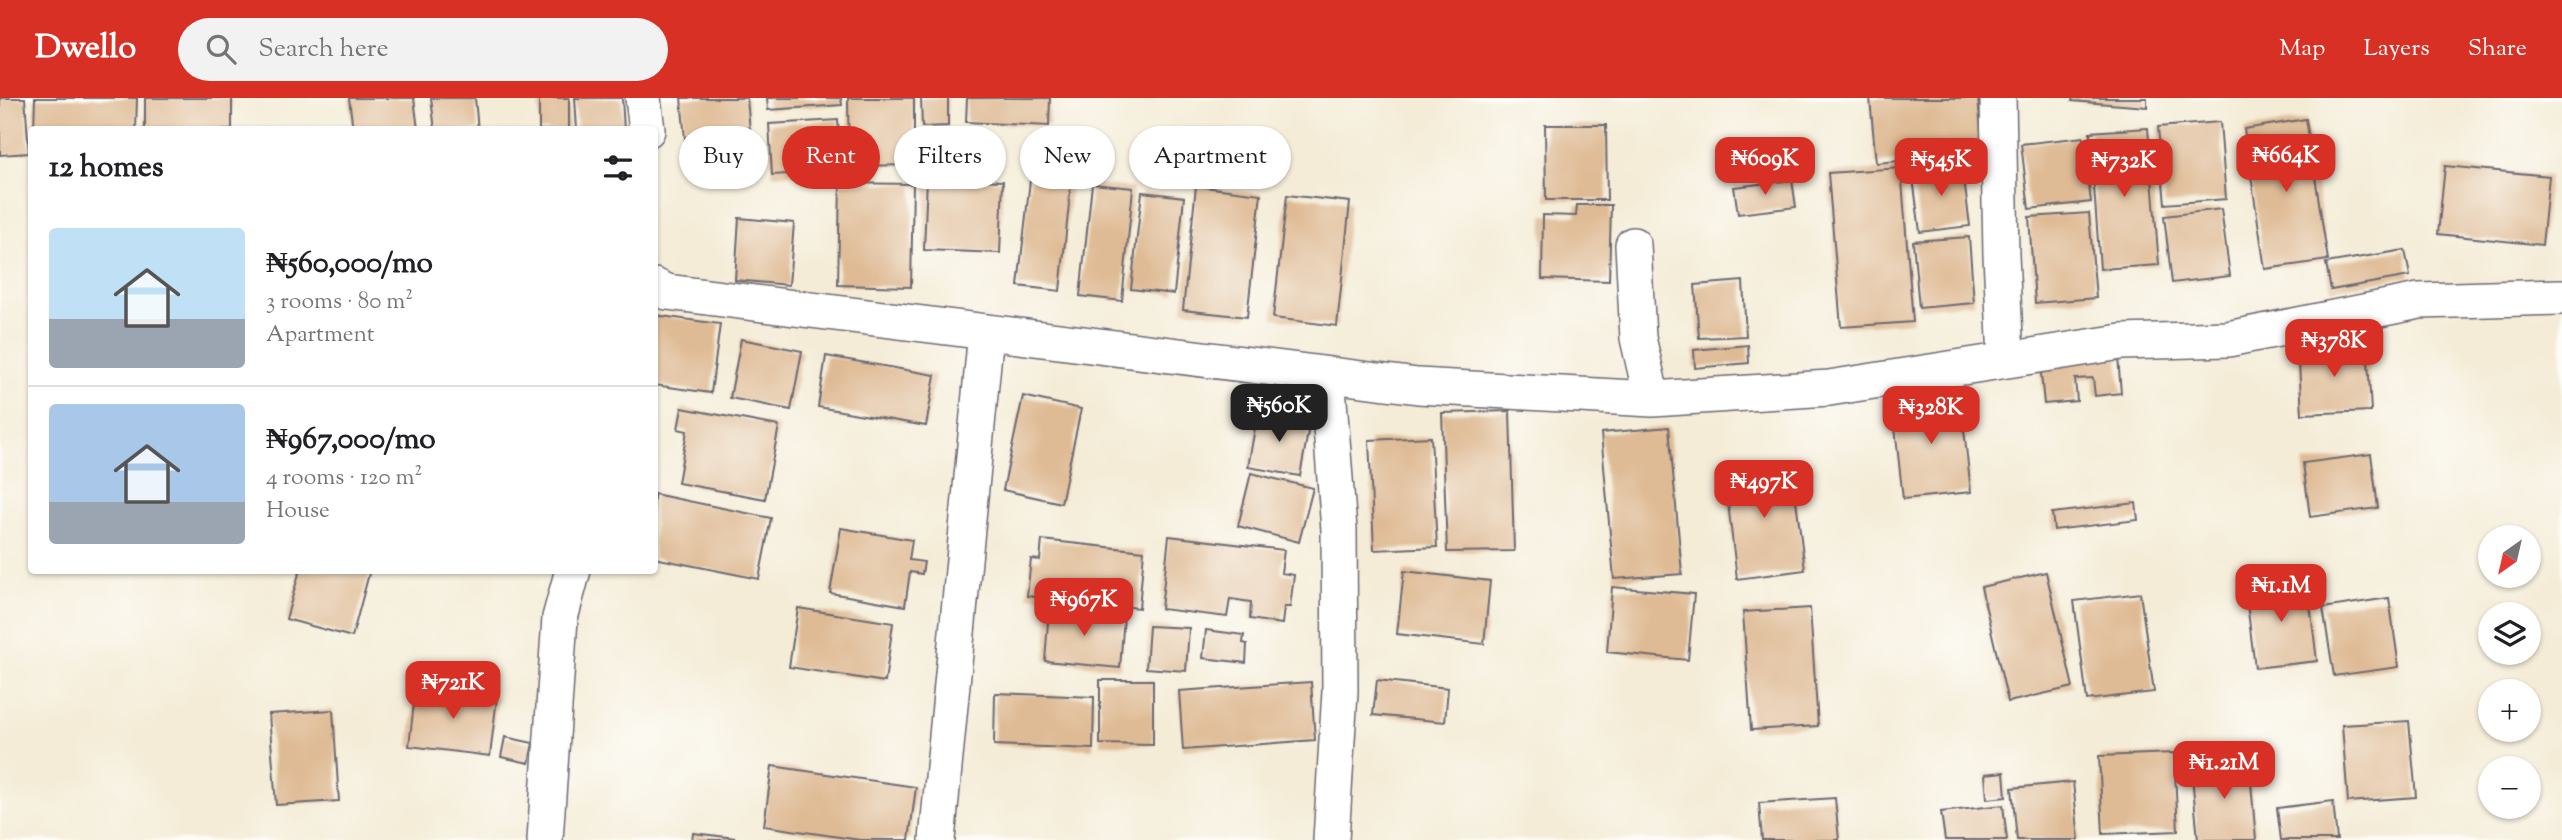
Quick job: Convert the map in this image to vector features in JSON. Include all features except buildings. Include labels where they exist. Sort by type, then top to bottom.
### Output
[{"type":"street","points":[[643,98],[646,126]]},
{"type":"street","points":[[1998,98],[2006,359]]},
{"type":"street","points":[[1633,245],[1638,338],[1652,398]]},
{"type":"street","points":[[658,288],[667,292],[1418,386],[1652,398],[1829,388],[2121,342],[2228,339],[2420,301],[2562,297]]},
{"type":"street","points":[[937,840],[986,332]]},
{"type":"street","points":[[1327,374],[1339,530],[1340,678],[1331,840]]},
{"type":"street","points":[[545,840],[560,618],[572,574]]}]
